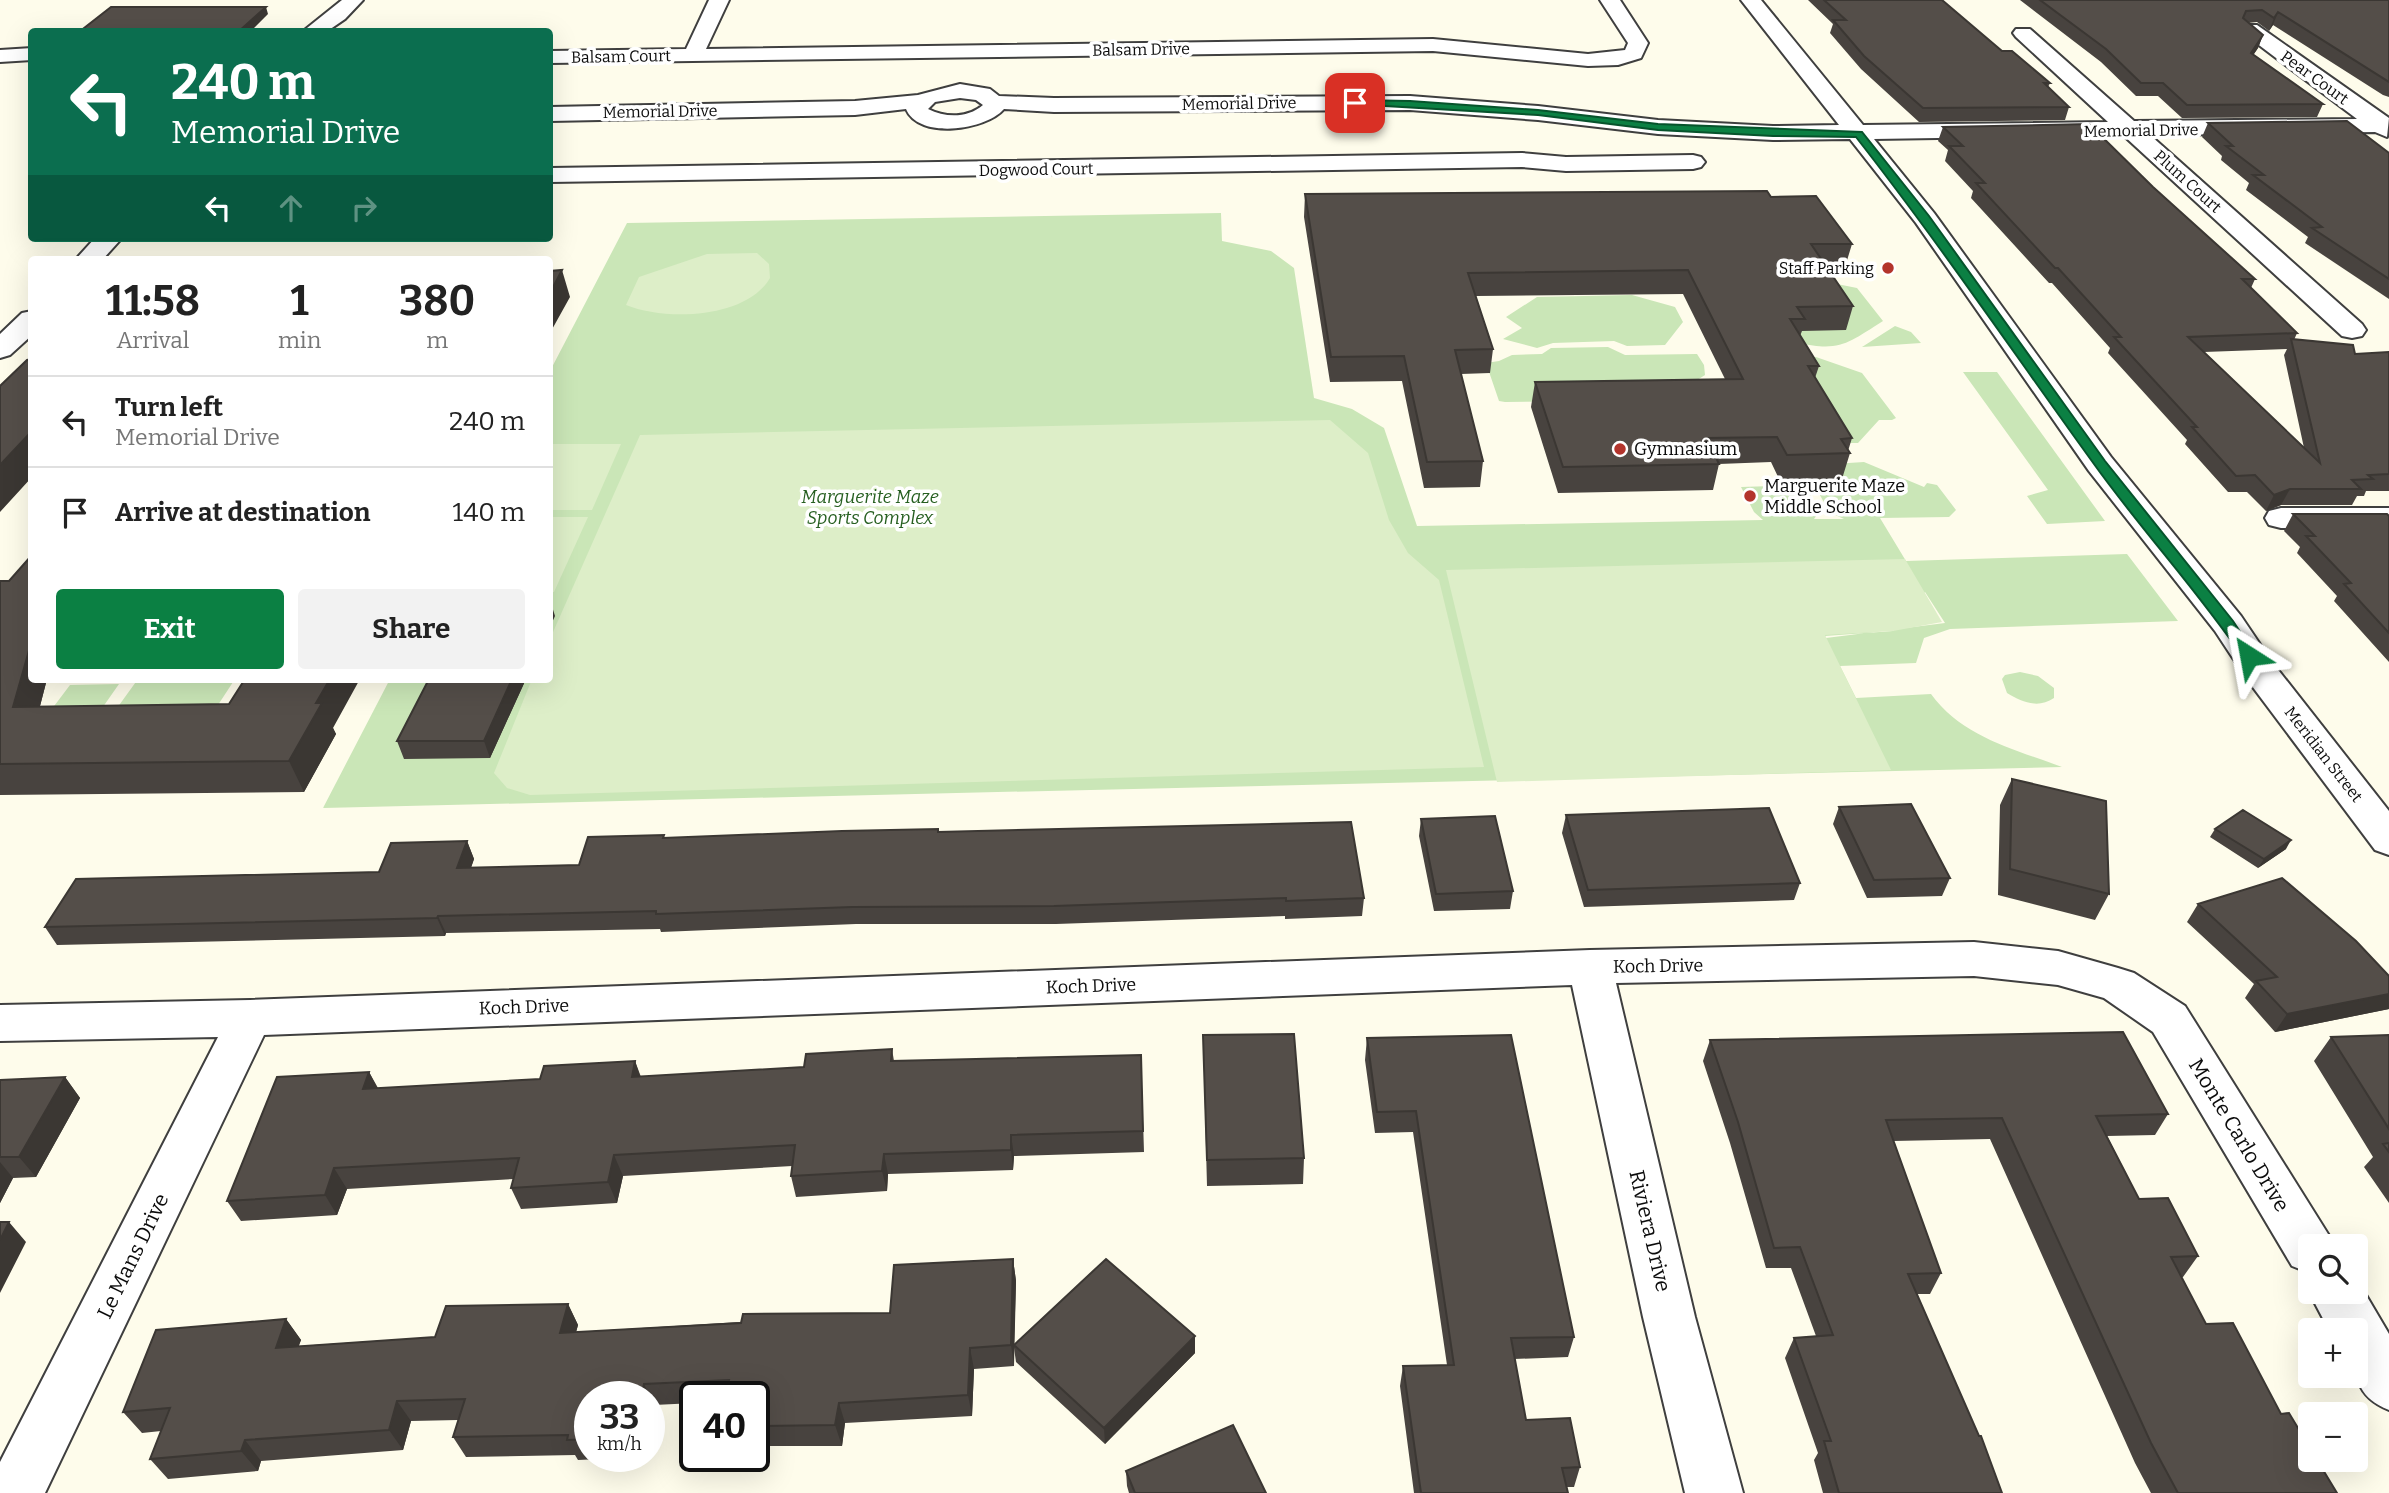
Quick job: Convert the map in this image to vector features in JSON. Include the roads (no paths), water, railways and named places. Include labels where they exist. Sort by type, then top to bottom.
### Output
[{"type":"street","points":[[335,23],[353,0]]},
{"type":"street","points":[[693,55],[719,0]]},
{"type":"street","name":"Balsam Drive","points":[[693,55],[966,57],[1433,45],[1588,60],[1618,59],[1634,54],[1638,43],[1610,0]]},
{"type":"street","name":"Meridian Street","points":[[1751,0],[1926,218],[2100,464],[2228,624],[2259,670],[2389,839]]},
{"type":"street","name":"Pear Court","points":[[2249,29],[2386,127]]},
{"type":"street","name":"Plum Court","points":[[2023,33],[2352,330]]},
{"type":"street","points":[[0,56],[28,54]]},
{"type":"street","name":"Balsam Court","points":[[553,57],[693,55]]},
{"type":"street","points":[[948,92],[952,74],[966,57]]},
{"type":"street","points":[[966,57],[972,92]]},
{"type":"street","points":[[952,148],[924,111],[948,92],[972,92],[991,108]]},
{"type":"street","name":"Memorial Drive","points":[[553,114],[855,108],[924,111],[952,148],[991,108],[1054,106],[1410,103],[1538,113],[1658,127],[1773,133],[2386,127]]},
{"type":"street","name":"Dogwood Court","points":[[553,175],[952,148],[1522,160],[1566,164],[1693,162]]},
{"type":"street","points":[[92,256],[105,242]]},
{"type":"street","points":[[0,349],[28,323]]},
{"type":"street","points":[[2281,518],[2389,518]]},
{"type":"street","name":"Koch Drive","points":[[0,1023],[250,1018],[1590,967],[1974,959],[2058,968],[2118,985],[2169,1019]]},
{"type":"street","name":"Riviera Drive","points":[[1590,967],[1670,1317],[1714,1493]]},
{"type":"street","name":"Le Mans Drive","points":[[16,1493],[250,1018]]},
{"type":"street","name":"Monte Carlo Drive","points":[[2169,1019],[2300,1234]]},
{"type":"street","points":[[2342,1304],[2389,1384]]},
{"type":"place","name":"Staff Parking","points":[[1888,268]]},
{"type":"place","name":"Gymnasium","points":[[1620,449]]},
{"type":"place","name":"Marguerite Maze Middle School","points":[[1750,496]]},
{"type":"park label","name":"Marguerite Maze Sports Complex","points":[[870,507]]}]
